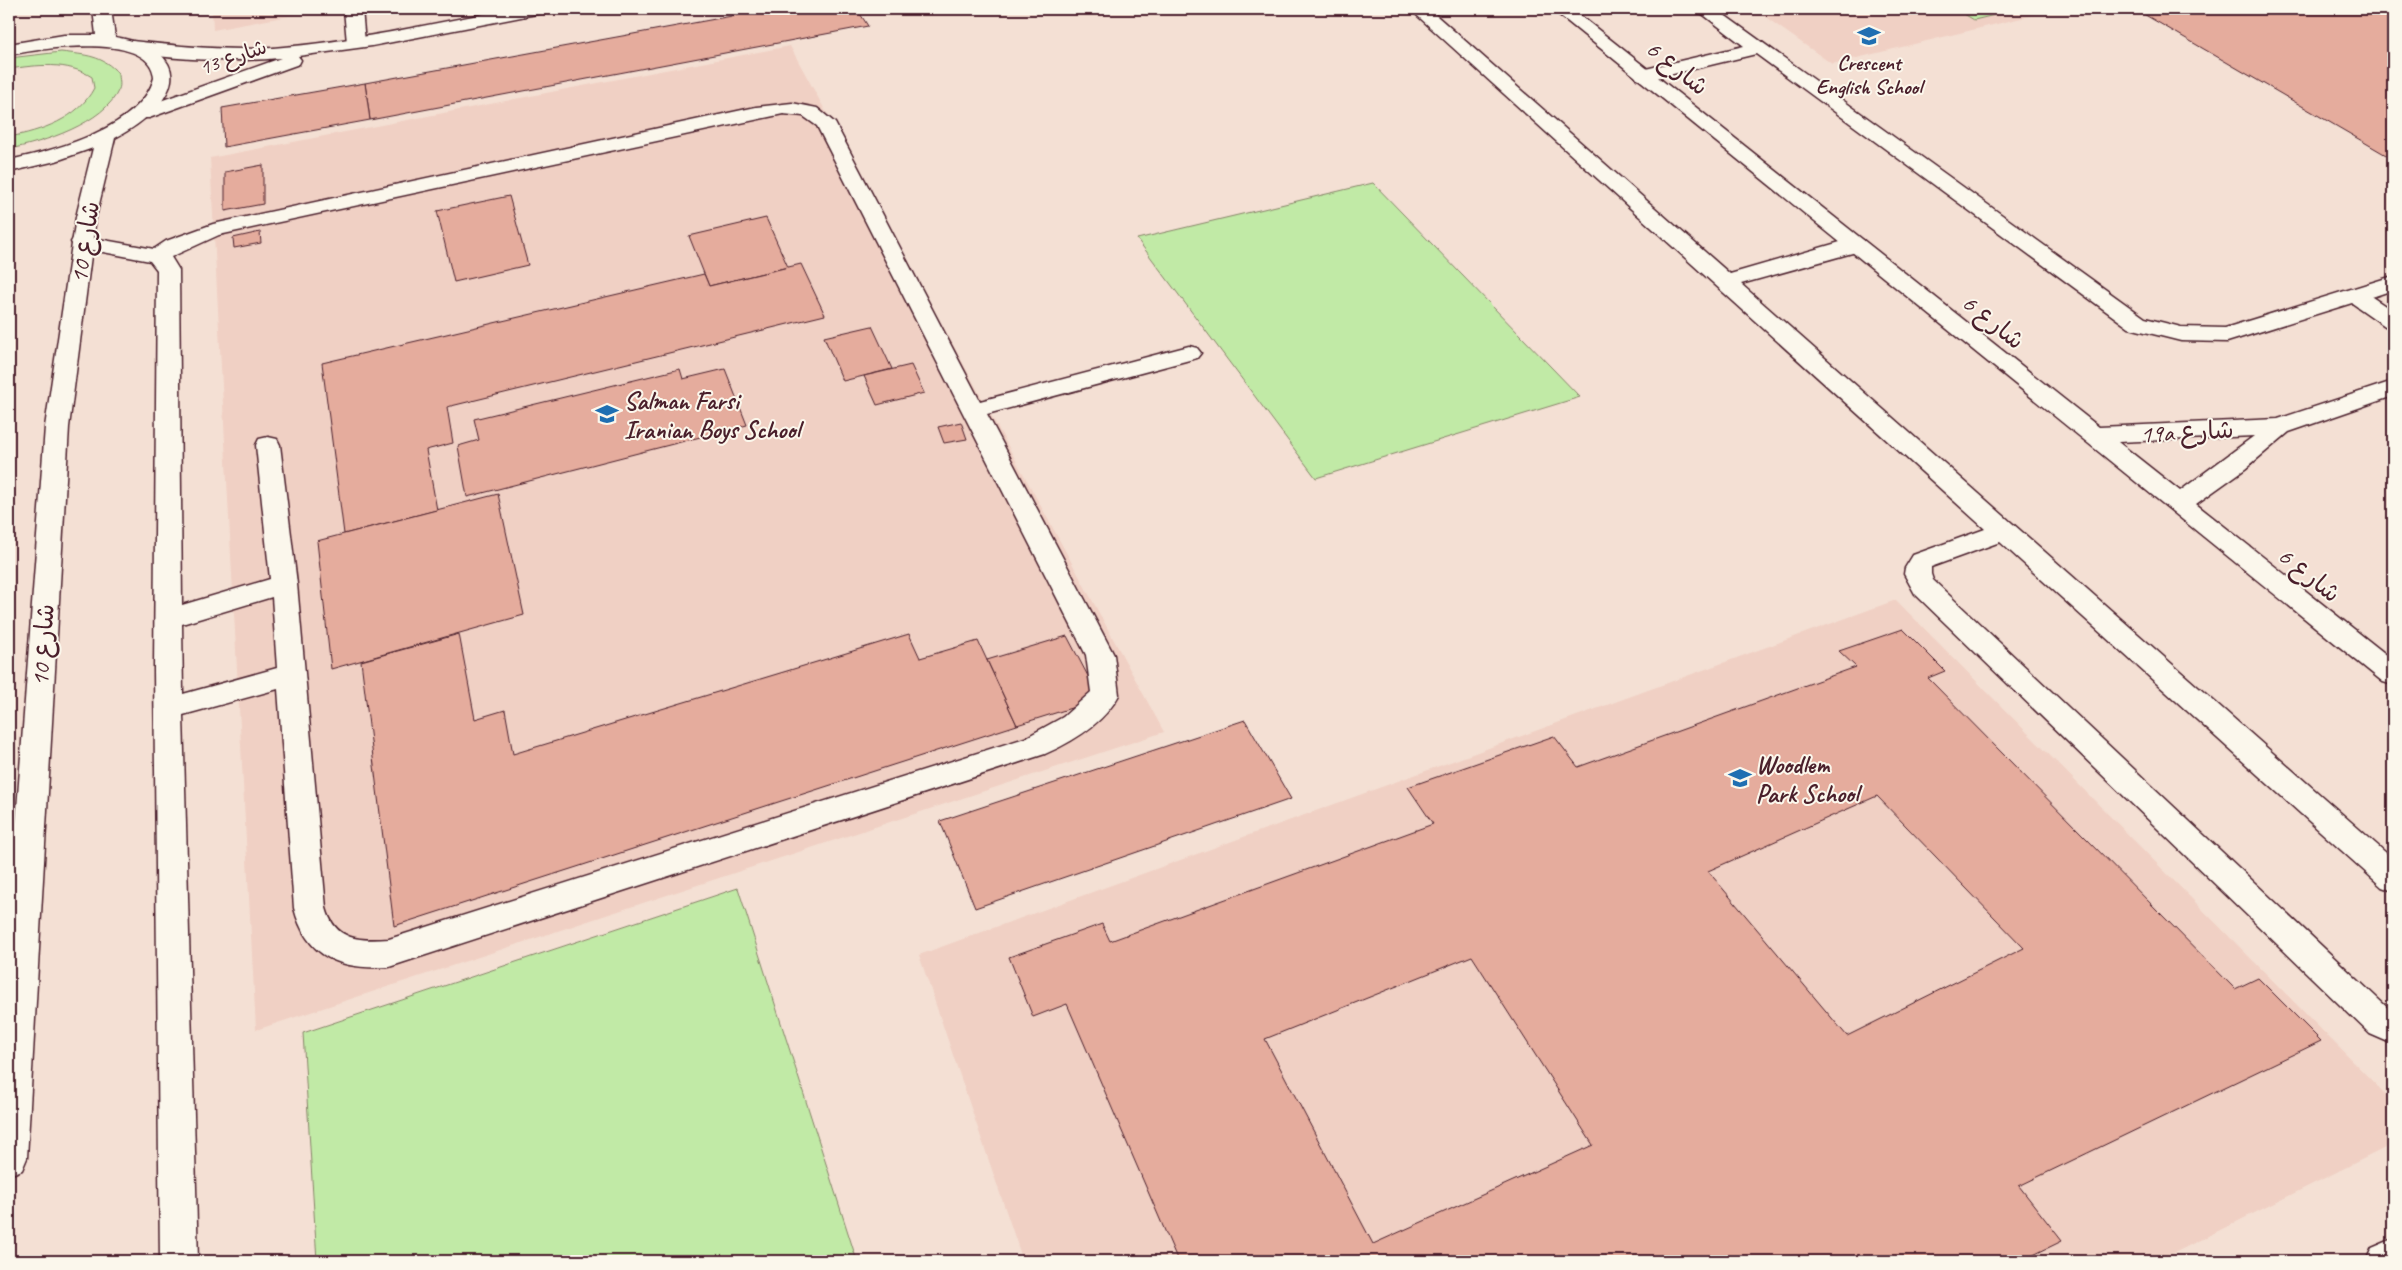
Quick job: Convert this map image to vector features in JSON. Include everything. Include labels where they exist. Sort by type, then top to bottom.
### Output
[{"type":"street","points":[[102,9],[106,41]]},
{"type":"street","points":[[347,44],[352,9]]},
{"type":"street","name":"شارع 13","points":[[132,46],[203,53],[241,54],[347,44],[536,9]]},
{"type":"street","points":[[1419,9],[2393,878]]},
{"type":"street","name":"شارع 6","points":[[1561,9],[2393,675]]},
{"type":"street","points":[[1705,9],[2137,323],[2168,333],[2200,337],[2227,334],[2356,296],[2393,283]]},
{"type":"street","points":[[9,49],[77,40],[106,41],[132,46],[151,55],[161,66],[164,81],[157,96],[142,114],[106,136],[49,157],[9,166]]},
{"type":"street","name":"شارع 13","points":[[142,114],[217,86],[347,44]]},
{"type":"street","points":[[1644,75],[1759,48]]},
{"type":"street","points":[[157,256],[174,246],[213,230],[765,111],[791,108],[807,111],[818,116],[825,123],[1100,655],[1104,673],[1105,695],[1076,725],[1035,746],[389,953],[360,955],[335,946],[317,930],[310,908],[284,584],[268,445]]},
{"type":"street","name":"شارع 10","points":[[9,1158],[57,427],[82,242],[106,136]]},
{"type":"street","points":[[82,242],[157,256],[165,262],[168,270],[169,618],[179,1261]]},
{"type":"street","points":[[1725,282],[1855,245]]},
{"type":"street","points":[[2356,296],[2393,321]]},
{"type":"street","points":[[973,410],[1189,353]]},
{"type":"street","name":"19a شارع","points":[[2093,435],[2280,427],[2393,388]]},
{"type":"street","name":"19a شارع","points":[[2179,504],[2236,463],[2280,427]]},
{"type":"street","points":[[2004,531],[1922,561],[1916,568],[1917,577],[1924,587],[2382,1024],[2393,1030]]},
{"type":"street","points":[[169,618],[284,584]]},
{"type":"street","points":[[170,708],[290,675]]},
{"type":"street","points":[[2385,1261],[2393,1257]]},
{"type":"shaded area","points":[[212,9],[327,9],[213,30]]},
{"type":"shaded area","name":"Crescent English School","points":[[1754,9],[2059,9],[1832,64]]},
{"type":"shaded area","name":"Salman Farsi Iranian Boys School","points":[[790,46],[1164,732],[256,1030],[210,158]]},
{"type":"shaded area","name":"Woodlem Park School","points":[[1896,600],[2393,1102],[2393,1144],[2158,1261],[1023,1261],[919,955]]},
{"type":"green space","points":[[1956,9],[2020,9],[1974,20]]},
{"type":"green space","points":[[61,52],[100,59],[119,74],[119,89],[112,101],[101,112],[71,130],[38,142],[9,149],[9,137],[46,127],[69,116],[87,99],[94,88],[92,77],[72,68],[62,66],[30,66],[9,69],[9,58]]},
{"type":"green space","points":[[1373,183],[1580,397],[1316,478],[1137,239]]},
{"type":"green space","points":[[738,888],[857,1261],[317,1261],[303,1033]]},
{"type":"building","points":[[770,9],[857,9],[868,26],[370,120],[365,83]]},
{"type":"building","points":[[2135,9],[2393,9],[2393,159]]},
{"type":"building","points":[[365,83],[370,120],[224,147],[222,108]]},
{"type":"building","points":[[263,165],[263,204],[225,211],[225,172]]},
{"type":"building","points":[[509,196],[528,265],[454,282],[437,211]]},
{"type":"building","points":[[766,218],[788,267],[709,286],[689,236]]},
{"type":"building","points":[[260,232],[261,243],[234,248],[233,238]]},
{"type":"building","points":[[801,264],[825,315],[447,407],[453,443],[426,450],[437,510],[344,534],[322,363],[704,274],[709,286]]},
{"type":"building","points":[[872,326],[892,369],[843,381],[824,337]]},
{"type":"building","points":[[911,365],[924,393],[877,405],[864,376]]},
{"type":"building","points":[[680,369],[683,379],[725,369],[747,425],[467,497],[458,446],[479,440],[474,419]]},
{"type":"building","points":[[961,422],[967,439],[944,443],[938,427]]},
{"type":"building","points":[[498,494],[524,615],[331,669],[317,541]]},
{"type":"building","name":"Woodlem Park School","points":[[1903,629],[1945,671],[1928,678],[2235,989],[2258,978],[2321,1041],[2019,1186],[2062,1241],[2021,1261],[1178,1261],[1067,1004],[1033,1017],[1009,957],[1102,924],[1110,941],[1433,824],[1408,787],[1554,736],[1578,767],[1856,667],[1839,651]],"holes":[[[1877,796],[2024,948],[1847,1036],[1708,871]],[[1472,956],[1593,1145],[1373,1244],[1265,1039]]]},
{"type":"building","points":[[459,634],[475,719],[505,710],[513,754],[909,634],[920,658],[978,641],[1017,725],[394,926],[361,661]]},
{"type":"building","points":[[1067,636],[1100,699],[1017,725],[987,660]]},
{"type":"building","points":[[1245,720],[1291,799],[975,908],[940,821]]},
{"type":"place","name":"Crescent English School","points":[[1869,36]]},
{"type":"place","name":"Salman Farsi Iranian Boys School","points":[[607,414]]},
{"type":"place","name":"Woodlem Park School","points":[[1740,778]]}]
